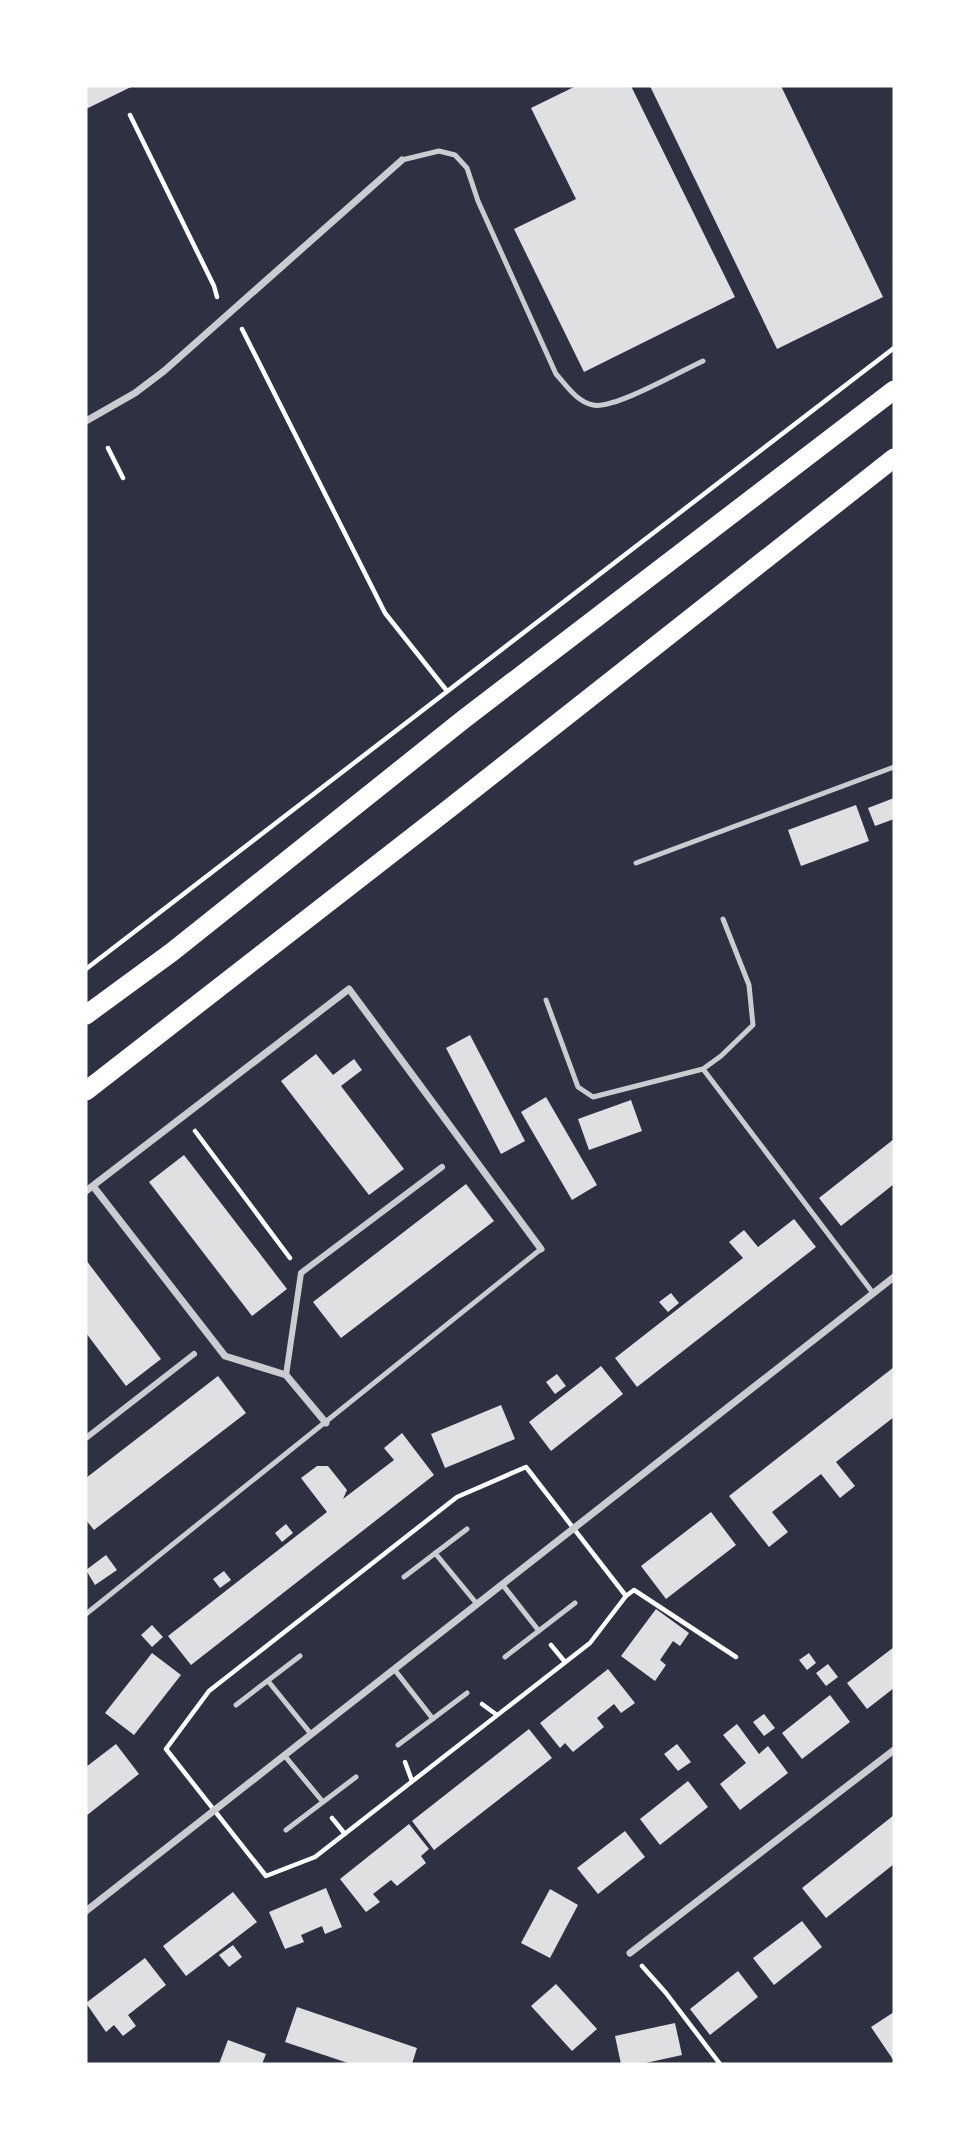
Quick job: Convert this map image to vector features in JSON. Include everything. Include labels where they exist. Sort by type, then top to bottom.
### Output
[{"type":"highway","points":[[86,1015],[172,952],[475,710],[894,390]]},
{"type":"highway","points":[[86,1091],[894,458]]},
{"type":"highway","points":[[86,1079],[130,1056]]},
{"type":"street","points":[[86,421],[135,393],[230,313],[402,160]]},
{"type":"street","points":[[86,1191],[349,989],[541,1249]]},
{"type":"street","points":[[286,1376],[301,1273],[442,1167]]},
{"type":"street","points":[[93,1186],[225,1356],[286,1376],[326,1423]]},
{"type":"street","points":[[86,1911],[894,1277]]},
{"type":"street","points":[[86,1438],[194,1354]]},
{"type":"street","points":[[630,1953],[894,1750]]},
{"type":"lane","points":[[402,160],[439,152],[456,155],[467,168],[478,201],[556,374],[573,394],[592,405],[609,405],[703,361]]},
{"type":"lane","points":[[635,863],[894,768]]},
{"type":"lane","points":[[546,1000],[578,1087],[593,1097],[703,1069],[753,1026],[749,985],[723,919]]},
{"type":"lane","points":[[703,1069],[873,1293]]},
{"type":"lane","points":[[86,1614],[541,1249]]},
{"type":"lane","points":[[404,1577],[467,1529]]},
{"type":"lane","points":[[435,1553],[477,1604]]},
{"type":"lane","points":[[502,1584],[539,1632]]},
{"type":"lane","points":[[505,1657],[575,1603]]},
{"type":"lane","points":[[236,1705],[300,1656]]},
{"type":"lane","points":[[394,1669],[433,1719]]},
{"type":"lane","points":[[268,1681],[311,1734]]},
{"type":"lane","points":[[398,1745],[467,1693]]},
{"type":"lane","points":[[284,1755],[323,1802]]},
{"type":"lane","points":[[286,1830],[356,1777]]},
{"type":"path","points":[[130,115],[215,286],[216,297],[242,330],[385,613],[447,691]]},
{"type":"path","points":[[86,969],[894,348]]},
{"type":"path","points":[[108,448],[123,478]]},
{"type":"path","points":[[184,1115],[301,1273]]},
{"type":"path","points":[[214,1810],[166,1749],[209,1691],[457,1497],[526,1467],[574,1528]]},
{"type":"path","points":[[626,1596],[634,1590],[736,1657]]},
{"type":"path","points":[[630,1953],[666,1993],[720,2064]]},
{"type":"building","points":[[86,86],[133,86],[86,109]]},
{"type":"building","points":[[576,86],[631,86],[735,297],[584,372],[514,229],[576,199],[531,108]]},
{"type":"building","points":[[650,86],[781,86],[883,297],[777,349]]},
{"type":"building","points":[[894,798],[894,819],[875,826],[868,808]]},
{"type":"building","points":[[856,805],[869,841],[801,866],[788,830]]},
{"type":"building","points":[[470,1035],[525,1141],[501,1154],[446,1048]]},
{"type":"building","points":[[316,1054],[333,1075],[354,1059],[362,1070],[341,1086],[404,1169],[369,1195],[281,1081]]},
{"type":"building","points":[[546,1097],[597,1185],[572,1200],[521,1112]]},
{"type":"building","points":[[631,1100],[642,1131],[589,1150],[578,1119]]},
{"type":"building","points":[[894,1139],[894,1184],[841,1226],[819,1198]]},
{"type":"building","points":[[184,1155],[287,1289],[252,1316],[149,1182]]},
{"type":"building","points":[[466,1184],[494,1221],[341,1338],[313,1302]]},
{"type":"building","points":[[794,1219],[816,1247],[637,1387],[615,1358],[743,1258],[729,1242],[744,1230],[758,1247]]},
{"type":"building","points":[[86,1260],[161,1359],[126,1386],[86,1333]]},
{"type":"building","points":[[671,1293],[679,1303],[668,1312],[659,1302]]},
{"type":"building","points":[[601,1366],[623,1394],[551,1451],[529,1422]]},
{"type":"building","points":[[894,1367],[894,1417],[836,1462],[855,1486],[840,1498],[821,1474],[772,1512],[788,1532],[769,1547],[729,1496]]},
{"type":"building","points":[[557,1374],[566,1386],[555,1394],[546,1382]]},
{"type":"building","points":[[218,1376],[246,1413],[94,1530],[86,1520],[86,1478]]},
{"type":"building","points":[[501,1405],[515,1439],[445,1468],[431,1434]]},
{"type":"building","points":[[402,1433],[434,1475],[191,1665],[168,1636],[327,1512],[301,1478],[317,1466],[328,1466],[347,1490],[343,1499],[394,1460],[384,1448]]},
{"type":"building","points":[[711,1512],[736,1545],[666,1599],[641,1566]]},
{"type":"building","points":[[286,1524],[293,1533],[282,1542],[275,1533]]},
{"type":"building","points":[[106,1555],[117,1570],[95,1585],[86,1570]]},
{"type":"building","points":[[224,1571],[231,1580],[220,1588],[213,1579]]},
{"type":"building","points":[[656,1609],[689,1633],[680,1646],[673,1641],[660,1660],[666,1665],[655,1681],[621,1656]]},
{"type":"building","points":[[152,1625],[163,1637],[152,1647],[141,1635]]},
{"type":"building","points":[[894,1647],[894,1688],[867,1709],[847,1683]]},
{"type":"building","points":[[152,1653],[181,1675],[134,1735],[105,1713]]},
{"type":"building","points":[[809,1653],[816,1663],[807,1670],[799,1660]]},
{"type":"building","points":[[828,1664],[838,1677],[826,1686],[816,1673]]},
{"type":"building","points":[[608,1669],[635,1703],[621,1713],[614,1704],[597,1718],[604,1727],[573,1752],[565,1743],[560,1748],[540,1723]]},
{"type":"building","points":[[830,1695],[850,1722],[802,1759],[782,1733]]},
{"type":"building","points":[[764,1714],[775,1728],[764,1736],[753,1722]]},
{"type":"building","points":[[737,1724],[759,1754],[768,1746],[788,1773],[740,1810],[720,1784],[746,1763],[723,1735]]},
{"type":"building","points":[[529,1729],[552,1758],[434,1850],[412,1821]]},
{"type":"building","points":[[116,1744],[139,1774],[86,1816],[86,1767]]},
{"type":"building","points":[[677,1744],[691,1762],[678,1771],[664,1754]]},
{"type":"building","points":[[688,1781],[708,1807],[660,1845],[640,1819]]},
{"type":"building","points":[[894,1815],[894,1864],[826,1918],[802,1888]]},
{"type":"building","points":[[409,1824],[429,1849],[421,1856],[426,1863],[397,1886],[391,1880],[373,1894],[380,1902],[366,1912],[340,1879]]},
{"type":"building","points":[[625,1831],[645,1857],[598,1894],[577,1868]]},
{"type":"building","points":[[326,1888],[342,1927],[325,1934],[322,1926],[301,1935],[304,1942],[285,1949],[269,1912]]},
{"type":"building","points":[[550,1889],[578,1905],[550,1958],[521,1943]]},
{"type":"building","points":[[233,1892],[257,1922],[186,1976],[163,1946]]},
{"type":"building","points":[[802,1921],[822,1947],[774,1985],[753,1958]]},
{"type":"building","points":[[233,1945],[242,1957],[229,1967],[219,1955]]},
{"type":"building","points":[[145,1958],[166,1985],[128,2015],[136,2026],[123,2036],[114,2025],[106,2032],[86,2003]]},
{"type":"building","points":[[738,1971],[758,1997],[710,2035],[690,2009]]},
{"type":"building","points":[[556,1984],[597,2029],[572,2051],[531,2006]]},
{"type":"building","points":[[297,2007],[417,2048],[412,2064],[351,2064],[285,2042]]},
{"type":"building","points":[[894,2012],[894,2061],[871,2027]]},
{"type":"building","points":[[675,2023],[682,2055],[641,2064],[621,2064],[615,2036]]},
{"type":"building","points":[[228,2040],[266,2054],[262,2064],[219,2064]]}]
